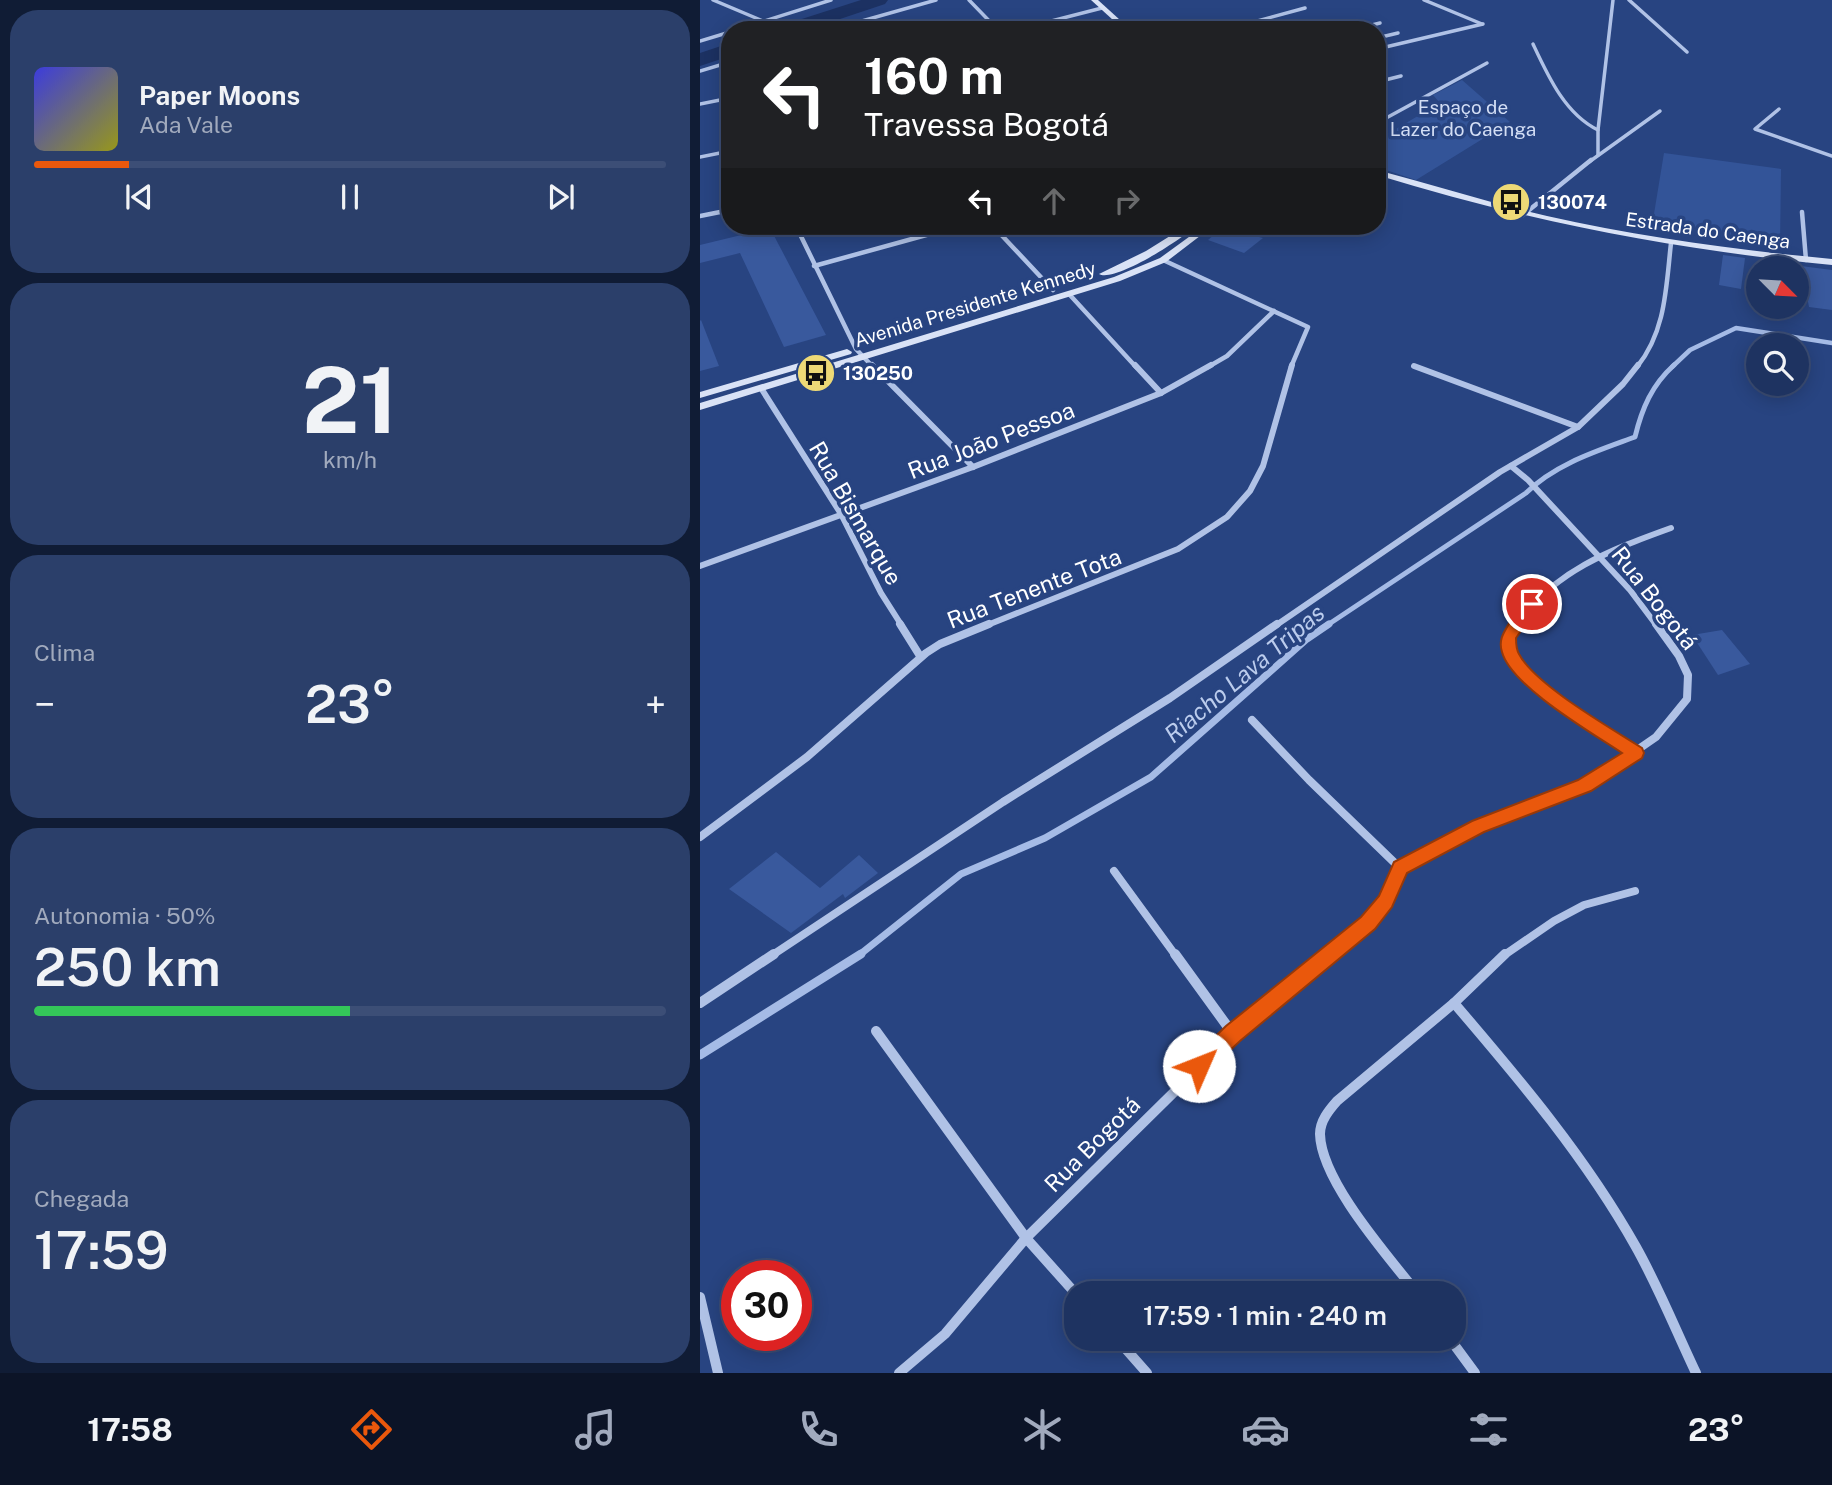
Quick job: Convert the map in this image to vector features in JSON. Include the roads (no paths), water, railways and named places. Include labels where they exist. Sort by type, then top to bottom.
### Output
[{"type":"main road","points":[[1101,4],[1119,21]]},
{"type":"main road","name":"Estrada do Caenga","points":[[1386,175],[1523,215],[1583,229],[1774,256]]},
{"type":"main road","name":"Avenida Presidente Kennedy","points":[[700,407],[1131,264],[1179,235]]},
{"type":"main road","name":"Avenida Presidente Kennedy","points":[[700,396],[1117,279],[1163,260],[1197,235]]},
{"type":"main road","name":"Estrada do Caenga","points":[[1810,260],[1832,262]]},
{"type":"street","points":[[713,0],[764,21],[831,0]]},
{"type":"street","points":[[862,21],[936,0]]},
{"type":"street","points":[[969,0],[989,21]]},
{"type":"street","points":[[1386,47],[1483,24],[1424,0]]},
{"type":"street","points":[[1598,155],[1598,130],[1613,0]]},
{"type":"street","points":[[1629,0],[1687,52]]},
{"type":"street","points":[[1045,21],[1101,4]]},
{"type":"street","points":[[1257,21],[1305,8]]},
{"type":"street","points":[[1386,36],[1398,33]]},
{"type":"street","points":[[700,41],[721,35]]},
{"type":"street","points":[[1532,44],[1544,68],[1583,124],[1598,130]]},
{"type":"street","points":[[1386,118],[1487,63]]},
{"type":"street","points":[[700,71],[721,65]]},
{"type":"street","points":[[1386,80],[1401,76]]},
{"type":"street","points":[[700,104],[721,100]]},
{"type":"street","points":[[1779,109],[1755,129],[1832,156]]},
{"type":"street","points":[[1523,215],[1598,155],[1660,111]]},
{"type":"street","points":[[700,157],[721,153]]},
{"type":"street","points":[[700,216],[721,211]]},
{"type":"street","points":[[1802,212],[1806,256]]},
{"type":"street","points":[[800,235],[861,352],[973,467]]},
{"type":"street","points":[[814,266],[926,235]]},
{"type":"street","points":[[1001,235],[1053,290]]},
{"type":"street","points":[[700,1003],[1003,802],[1170,698],[1511,466],[1578,426],[1623,384],[1648,353],[1662,320],[1671,243]]},
{"type":"street","points":[[1163,260],[1274,311]]},
{"type":"street","points":[[1069,294],[1161,393]]},
{"type":"street","name":"Rua Tenente Tota","points":[[700,837],[802,761],[920,656],[957,635],[1146,564],[1205,533],[1232,513],[1250,493],[1258,476],[1285,383],[1308,327],[1274,311]]},
{"type":"street","name":"Rua João Pessoa","points":[[700,566],[973,467],[1161,393],[1227,356],[1274,311]]},
{"type":"street","points":[[1414,366],[1578,426]]},
{"type":"street","name":"Rua Bismarque","points":[[761,388],[841,514],[881,593],[920,656]]},
{"type":"street","name":"Rua Bogotá","points":[[899,1373],[945,1334],[1026,1238],[1233,1034],[1368,923],[1386,901],[1400,868],[1478,827],[1584,786],[1656,737],[1687,699],[1688,675],[1679,656],[1630,590],[1547,499],[1511,466]]},
{"type":"street","points":[[1636,753],[1558,702],[1520,669],[1510,653],[1508,638],[1518,620],[1547,589],[1598,555],[1671,528]]},
{"type":"street","points":[[1252,720],[1309,780],[1400,868]]},
{"type":"street","points":[[1114,871],[1233,1034]]},
{"type":"street","points":[[1407,1281],[1341,1189],[1321,1151],[1320,1132],[1326,1113],[1454,1003],[1496,961],[1554,921],[1584,905],[1635,891]]},
{"type":"street","points":[[1454,1003],[1525,1085],[1601,1190],[1637,1249],[1696,1373]]},
{"type":"street","points":[[876,1031],[1026,1238],[1064,1281]]},
{"type":"street","points":[[700,1297],[718,1373]]},
{"type":"street","points":[[1127,1351],[1147,1373]]},
{"type":"street","points":[[1459,1351],[1475,1373]]},
{"type":"waterway","points":[[815,21],[879,0]]},
{"type":"waterway","points":[[700,60],[721,52]]},
{"type":"waterway","name":"Riacho Lava Tripas","points":[[1673,366],[1690,350],[1736,328],[1832,343]]},
{"type":"waterway","name":"Riacho Lava Tripas","points":[[1329,624],[1563,466],[1635,437],[1649,398],[1673,366]]},
{"type":"waterway","name":"Riacho Lava Tripas","points":[[859,955],[961,874],[1045,838],[1151,777],[1307,639],[1329,624]]},
{"type":"waterway","name":"Riacho Lava Tripas","points":[[700,1055],[859,955]]},
{"type":"place","name":"130074","points":[[1511,202]]},
{"type":"place","name":"130250","points":[[816,373]]},
{"type":"park label","name":"Espaço de Lazer do Caenga","points":[[1463,118]]}]
